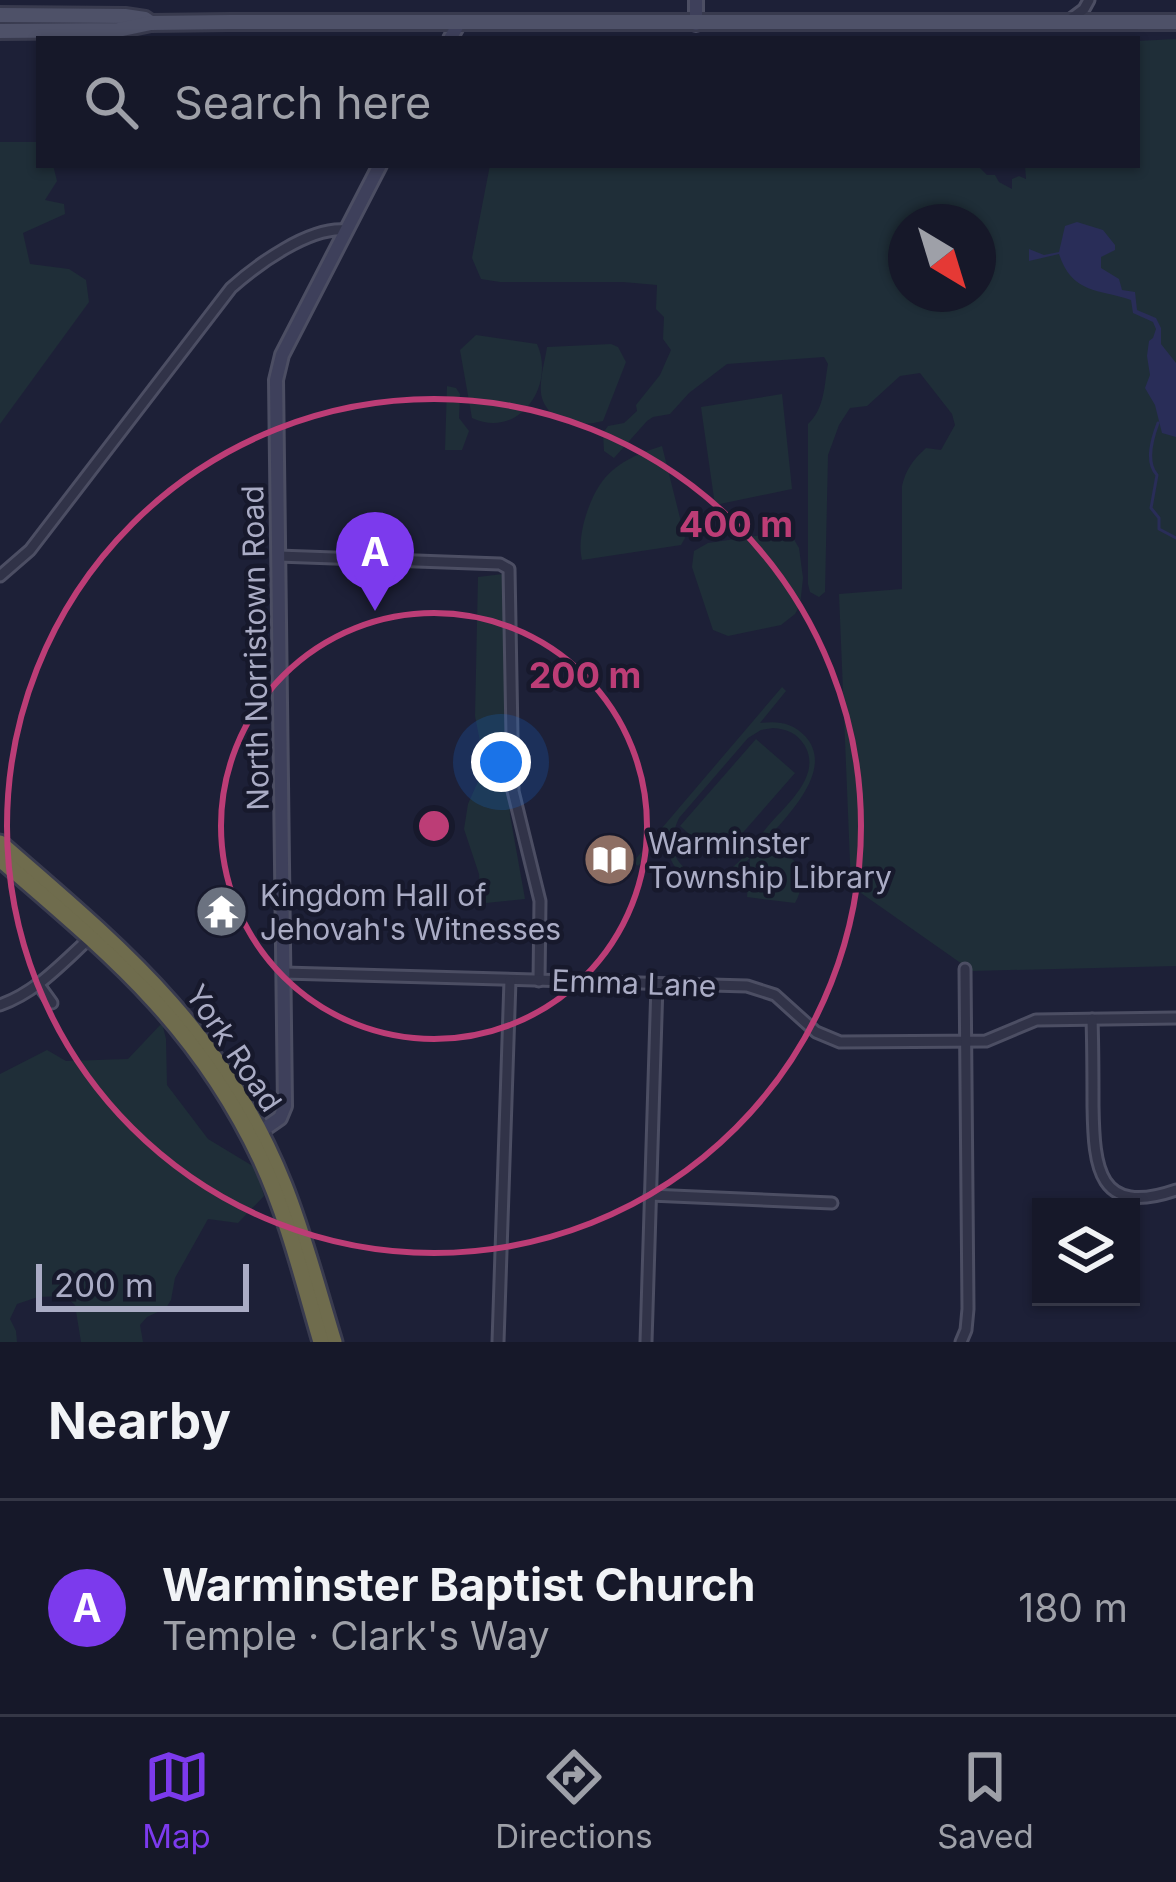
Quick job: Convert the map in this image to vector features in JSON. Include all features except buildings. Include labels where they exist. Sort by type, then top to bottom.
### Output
[{"type":"highway","name":"York Road","points":[[0,843],[95,933]]},
{"type":"highway","name":"York Road","points":[[0,859],[146,973],[195,1029],[229,1078],[294,1211],[334,1342]]},
{"type":"highway","name":"York Road","points":[[255,1135],[321,1342]]},
{"type":"main road","points":[[0,15],[125,16],[151,23]]},
{"type":"main road","points":[[0,31],[118,30],[151,23],[1176,22]]},
{"type":"street","points":[[696,0],[696,24]]},
{"type":"street","points":[[1063,24],[1091,0],[1101,24]]},
{"type":"street","points":[[452,36],[459,22]]},
{"type":"street","name":"North Norristown Road","points":[[255,1135],[280,1118],[285,1106],[276,380],[278,367],[378,168]]},
{"type":"street","points":[[0,576],[30,550],[232,288],[269,259],[322,231],[345,230]]},
{"type":"street","points":[[278,556],[500,564],[509,569],[513,791],[540,901],[539,981]]},
{"type":"street","points":[[0,1005],[39,985],[95,933]]},
{"type":"street","points":[[961,1342],[968,1309],[965,969]]},
{"type":"street","name":"Emma Lane","points":[[284,973],[747,986],[763,990],[816,1032],[840,1042],[986,1041],[1036,1020],[1176,1018]]},
{"type":"street","points":[[498,1342],[511,980]]},
{"type":"street","points":[[646,1342],[657,984]]},
{"type":"street","points":[[39,985],[52,1003]]},
{"type":"street","points":[[1092,1019],[1094,1149],[1100,1174],[1112,1189],[1137,1199],[1176,1190]]},
{"type":"street","points":[[650,1195],[832,1203]]},
{"type":"shaded area","points":[[1176,39],[1176,966],[972,971],[851,886],[839,594],[902,589],[902,486],[911,465],[926,448],[941,450],[955,425],[952,414],[920,373],[900,376],[867,406],[850,408],[839,425],[828,455],[825,592],[819,597],[810,592],[808,584],[808,424],[823,396],[828,364],[824,357],[727,364],[670,414],[647,421],[614,458],[604,451],[603,433],[637,411],[636,405],[660,375],[671,350],[663,339],[664,317],[656,309],[657,285],[500,282],[481,279],[472,258],[489,168],[980,168],[1012,189],[1012,179],[1026,179],[1025,168],[1140,168],[1140,41]]},
{"type":"shaded area","points":[[0,142],[36,142],[36,168],[54,168],[57,181],[45,200],[64,204],[65,214],[23,233],[30,264],[69,269],[86,280],[89,302],[0,424]]},
{"type":"shaded area","points":[[476,335],[537,344],[542,360],[537,392],[518,415],[504,422],[472,418],[460,350]]},
{"type":"shaded area","points":[[611,344],[626,362],[603,421],[576,423],[552,413],[541,392],[547,347]]},
{"type":"shaded area","points":[[447,386],[460,394],[459,418],[469,431],[462,450],[445,450]]},
{"type":"shaded area","points":[[782,394],[792,489],[715,505],[701,407]]},
{"type":"shaded area","points":[[662,446],[685,538],[681,545],[582,560],[584,522],[595,492],[621,464]]},
{"type":"shaded area","points":[[789,531],[799,548],[803,578],[795,614],[781,625],[728,636],[713,630],[692,567],[694,551],[708,543]]},
{"type":"shaded area","points":[[503,574],[510,815],[525,899],[486,903],[464,829],[468,804],[485,766],[475,716],[478,577]]},
{"type":"shaded area","points":[[782,687],[786,691],[760,723],[784,724],[800,731],[814,751],[814,767],[799,800],[750,858],[723,878],[696,881],[675,867],[665,835],[638,866],[633,862]],"holes":[[[773,728],[791,732],[805,746],[809,757],[806,779],[729,870],[710,876],[688,870],[673,846],[679,818],[748,738]]]},
{"type":"shaded area","points":[[756,739],[795,773],[719,860],[680,826]]},
{"type":"shaded area","points":[[770,853],[795,862],[801,886],[795,903],[747,897],[750,858]]},
{"type":"shaded area","points":[[162,1023],[167,1085],[208,1139],[256,1168],[264,1196],[238,1223],[208,1219],[175,1278],[166,1308],[140,1325],[143,1342],[81,1342],[75,1305],[65,1296],[17,1304],[10,1319],[17,1342],[0,1342],[0,1074],[47,1050],[66,1061],[128,1059]]},
{"type":"water","points":[[1077,222],[1103,230],[1115,245],[1115,250],[1101,257],[1101,268],[1119,279],[1122,290],[1135,292],[1137,310],[1156,318],[1161,328],[1161,344],[1176,363],[1176,437],[1162,433],[1145,388],[1150,375],[1149,341],[1156,329],[1153,322],[1133,313],[1131,300],[1079,283],[1059,254],[1029,261],[1029,249],[1044,255],[1059,252],[1065,226]]},
{"type":"waterway","points":[[1158,423],[1151,450],[1157,475],[1151,508],[1159,518],[1159,529],[1176,538]]},
{"type":"place","name":"Warminster Baptist Church","points":[[375,611]]},
{"type":"place","name":"Warminster Township Library","points":[[609,860]]},
{"type":"place","name":"Kingdom Hall of Jehovah's Witnesses","points":[[221,912]]}]
